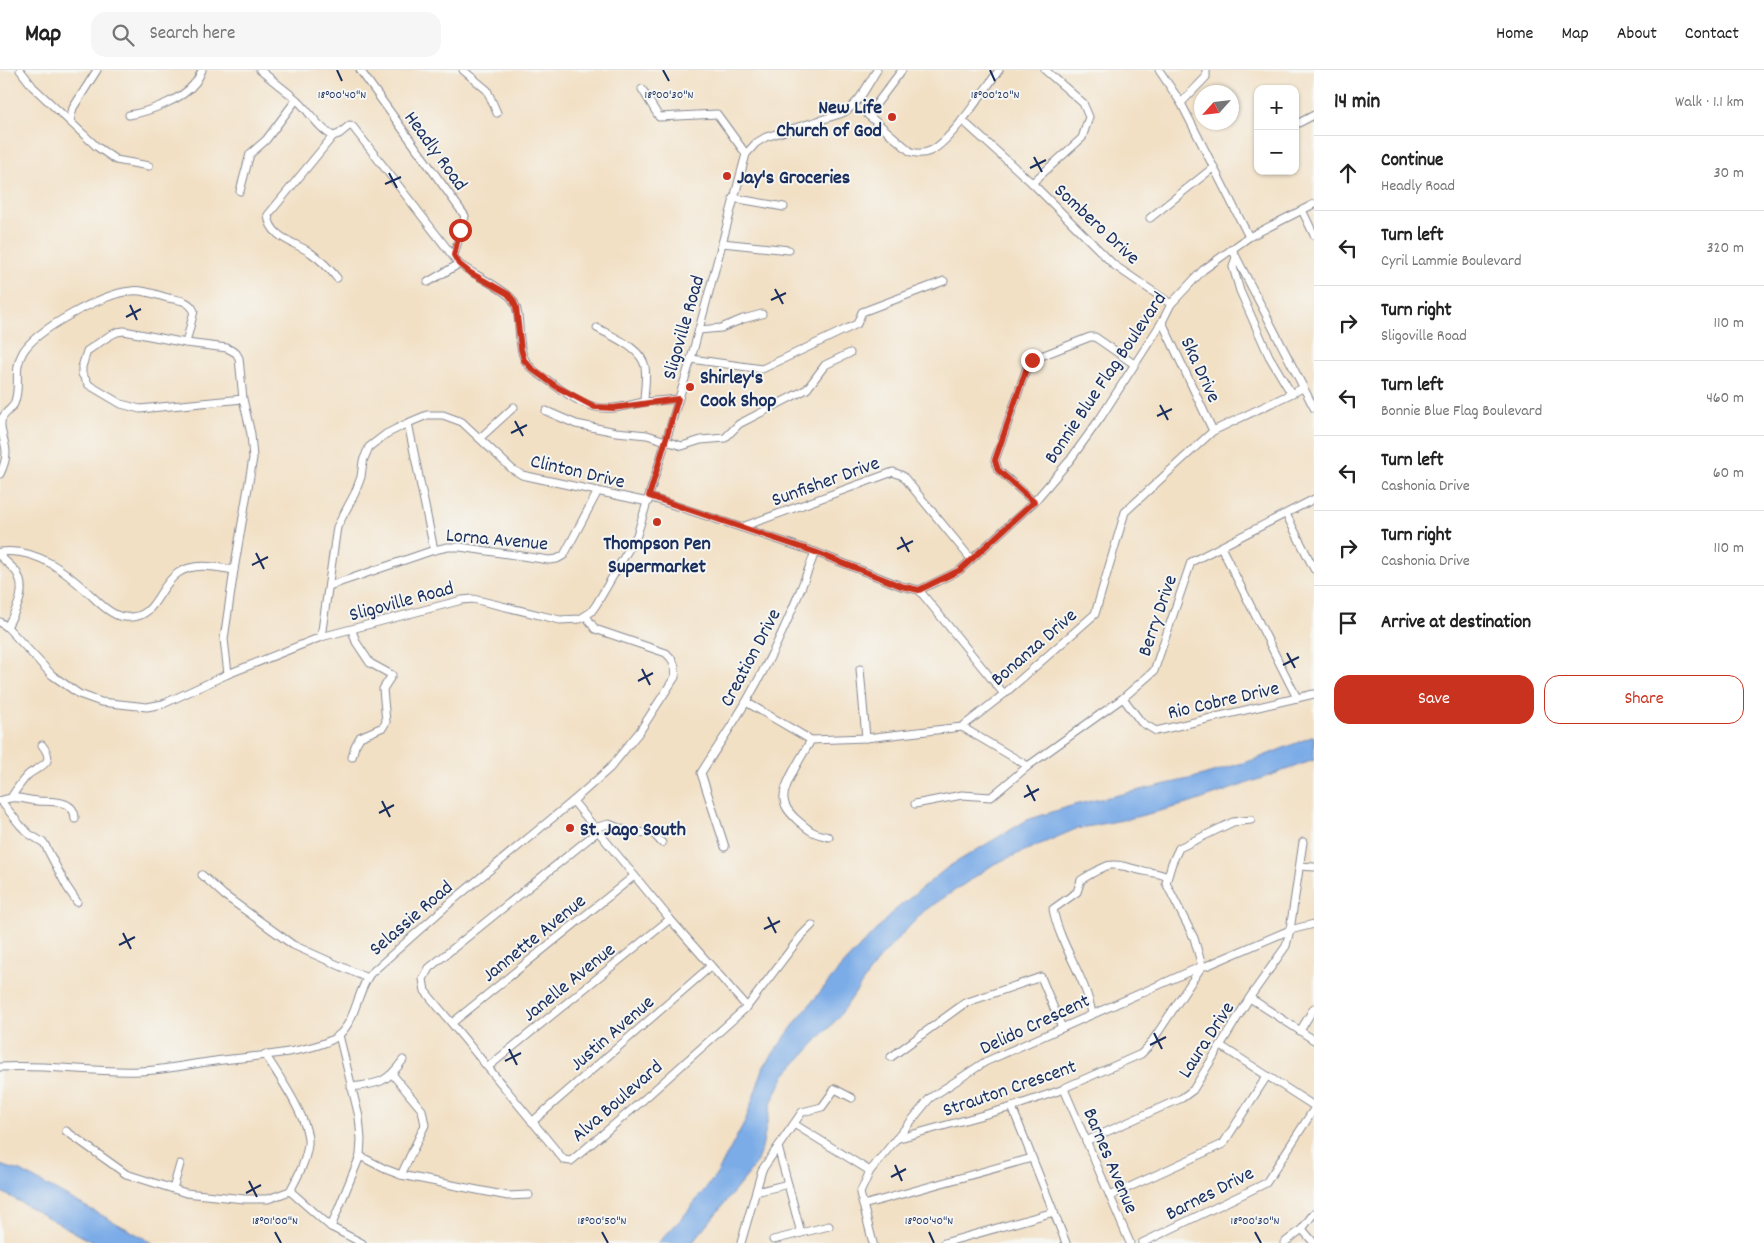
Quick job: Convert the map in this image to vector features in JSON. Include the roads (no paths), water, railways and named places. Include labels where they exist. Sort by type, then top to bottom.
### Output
[{"type":"street","points":[[70,121],[73,108],[97,70]]},
{"type":"street","points":[[130,115],[147,112],[189,89],[195,84],[202,70]]},
{"type":"street","points":[[260,70],[311,114],[322,129],[334,136]]},
{"type":"street","name":"Headly Road","points":[[360,70],[465,216],[454,255]]},
{"type":"street","points":[[463,70],[487,90],[497,113]]},
{"type":"street","points":[[642,89],[659,117],[717,114],[746,154],[756,143],[766,137],[851,109],[857,104],[877,70]]},
{"type":"street","points":[[902,70],[868,115],[911,152],[920,154],[931,151],[944,141],[1000,70]]},
{"type":"street","points":[[1032,182],[1082,138],[1089,117],[1083,103],[1045,70]]},
{"type":"street","points":[[1159,70],[1181,103],[1249,237]]},
{"type":"street","points":[[1181,103],[1206,77],[1206,70]]},
{"type":"street","points":[[22,71],[33,87],[96,146],[116,160],[149,166]]},
{"type":"street","points":[[240,191],[250,154],[266,140],[296,100]]},
{"type":"street","points":[[1299,123],[1314,115]]},
{"type":"street","name":"Sombero Drive","points":[[962,120],[1032,182],[1114,264],[1171,304]]},
{"type":"street","points":[[337,278],[324,263],[310,252],[280,236],[269,223],[268,216],[334,136],[350,126],[353,127],[454,255],[459,264],[469,272],[508,294],[513,300],[516,307],[524,360],[532,369],[557,387],[595,407],[613,408],[644,402],[678,399]]},
{"type":"street","name":"Sligoville Road","points":[[3,625],[52,675],[79,694],[101,702],[121,706],[154,706],[321,637],[468,599],[560,620],[574,620],[586,616],[596,605],[637,535],[691,359],[746,154]]},
{"type":"street","points":[[1150,218],[1214,166]]},
{"type":"street","points":[[733,198],[784,207]]},
{"type":"street","name":"Bonnie Blue Flag Boulevard","points":[[919,590],[960,570],[1034,502],[1070,460],[1101,417],[1162,322],[1171,304],[1202,270],[1249,237],[1314,204]]},
{"type":"street","points":[[1302,210],[1314,236]]},
{"type":"street","points":[[722,243],[789,250]]},
{"type":"street","points":[[1232,249],[1314,408]]},
{"type":"street","points":[[1236,257],[1233,267],[1240,291],[1269,356],[1291,393]]},
{"type":"street","points":[[428,282],[459,264]]},
{"type":"street","points":[[691,359],[762,370],[857,324],[862,312],[944,281]]},
{"type":"street","points":[[0,474],[6,452],[1,422],[6,411],[13,406],[18,391],[17,364],[24,350],[50,328],[66,317],[117,292],[134,290],[186,302],[192,306],[194,311],[186,344]]},
{"type":"street","points":[[699,330],[721,328],[762,314]]},
{"type":"street","name":"Ska Drive","points":[[1162,322],[1213,431]]},
{"type":"street","points":[[596,328],[627,344],[642,359],[645,366],[644,402]]},
{"type":"street","points":[[228,674],[224,639],[253,458],[251,434],[243,400],[240,364],[236,353],[227,348],[186,344],[124,331],[117,332],[87,351],[82,367],[82,374],[90,385],[132,408],[243,400]]},
{"type":"street","points":[[1034,502],[998,470],[995,460],[1028,364],[1040,357],[1090,337],[1095,337],[1134,364]]},
{"type":"street","points":[[546,411],[576,424],[616,432],[647,435],[682,446],[701,440],[725,438],[738,424],[807,389],[825,365],[850,353]]},
{"type":"street","name":"Bonanza Drive","points":[[962,727],[1004,694],[1095,614],[1125,512],[1213,431],[1303,388]]},
{"type":"street","points":[[480,438],[514,407]]},
{"type":"street","name":"Clinton Drive","points":[[321,637],[337,527],[355,493],[361,477],[363,461],[370,447],[386,434],[408,422],[427,415],[443,415],[462,422],[512,470],[522,474],[598,491],[649,499]]},
{"type":"street","points":[[408,422],[434,550]]},
{"type":"street","name":"Sunfisher Drive","points":[[742,527],[893,472],[903,476],[971,559]]},
{"type":"street","name":"Lorna Avenue","points":[[329,586],[434,550],[448,547],[460,547],[549,560],[557,559],[564,555],[598,491]]},
{"type":"street","points":[[649,499],[742,527],[815,552],[901,586],[919,590],[1004,694]]},
{"type":"street","name":"Berry Drive","points":[[914,804],[962,795],[991,797],[1028,766],[1123,698],[1154,671],[1191,562],[1314,499]]},
{"type":"street","points":[[1286,514],[1314,569]]},
{"type":"street","points":[[1220,547],[1297,698]]},
{"type":"street","points":[[3,625],[21,601],[21,586],[17,574],[0,554],[11,551],[24,552],[56,567],[102,606],[123,618],[144,614],[153,606],[166,584],[178,573],[194,567],[211,566],[234,570]]},
{"type":"street","name":"Creation Drive","points":[[725,848],[701,773],[746,702],[772,654],[798,600],[815,552]]},
{"type":"street","name":"Selassie Road","points":[[339,1035],[351,1017],[361,988],[367,978],[405,941],[610,768],[640,731],[675,677],[674,662],[666,652],[595,629],[586,616]]},
{"type":"street","points":[[352,630],[356,642],[370,663],[392,674],[383,689],[386,722],[383,727],[360,737],[354,746],[352,757]]},
{"type":"street","points":[[860,669],[866,738]]},
{"type":"street","name":"Rio Cobre Drive","points":[[1123,698],[1141,722],[1156,731],[1314,694]]},
{"type":"street","points":[[746,702],[811,740],[866,738],[962,727],[1028,766]]},
{"type":"street","points":[[811,740],[786,785],[785,804],[790,813],[812,834],[830,837]]},
{"type":"street","points":[[42,745],[48,755],[48,760],[38,770],[27,776],[12,796],[0,801],[29,834],[44,842],[67,887],[78,902]]},
{"type":"street","points":[[12,796],[37,801],[51,800],[63,802],[75,813],[75,819]]},
{"type":"street","points":[[573,801],[670,919],[747,1007]]},
{"type":"street","points":[[1202,966],[1194,938],[1166,883],[1167,876],[1179,848],[1233,822],[1251,820]]},
{"type":"street","points":[[595,830],[609,824],[629,832],[653,833],[662,843]]},
{"type":"street","name":"Alva Boulevard","points":[[595,830],[428,968],[423,979],[425,991],[564,1160],[571,1161],[642,1101],[747,1007],[812,925]]},
{"type":"street","name":"Laura Drive","points":[[1086,1141],[1182,1098],[1193,1090],[1250,998],[1286,946],[1303,842]]},
{"type":"street","points":[[1092,1014],[1088,994],[1053,909],[1077,892],[1081,880],[1106,864],[1118,864],[1167,876]]},
{"type":"street","points":[[1300,866],[1314,867]]},
{"type":"street","points":[[202,875],[224,895],[294,945],[367,978]]},
{"type":"street","name":"Jannette Avenue","points":[[452,1024],[634,876]]},
{"type":"street","name":"Janelle Avenue","points":[[488,1067],[670,919]]},
{"type":"street","name":"Delido Crescent","points":[[873,1243],[860,1193],[870,1171],[930,1098],[985,1062],[1202,966],[1206,966],[1290,930],[1314,924]]},
{"type":"street","name":"Justin Avenue","points":[[532,1122],[711,966]]},
{"type":"street","name":"Strauton Crescent","points":[[896,1140],[1064,1090],[1064,1088],[1141,1054],[1149,1046],[1202,966]]},
{"type":"street","points":[[891,1057],[964,1003],[1041,977],[1062,1028]]},
{"type":"street","points":[[1250,998],[1314,1040]]},
{"type":"street","points":[[1300,1031],[1314,1008]]},
{"type":"street","points":[[0,1067],[139,1071],[319,1045],[339,1035],[359,1117],[361,1139],[360,1156],[331,1227]]},
{"type":"street","points":[[1221,1046],[1314,1107]]},
{"type":"street","points":[[66,1131],[126,1174],[186,1193],[244,1199],[268,1199],[290,1191],[302,1167],[308,1142],[301,1116],[266,1054]]},
{"type":"street","points":[[351,1087],[369,1085],[381,1081],[393,1074],[403,1060]]},
{"type":"street","points":[[393,1074],[422,1110],[425,1125],[401,1175]]},
{"type":"street","points":[[1110,1196],[1223,1144],[1266,1076]]},
{"type":"street","points":[[742,1243],[762,1170],[802,1112],[822,1107],[834,1089],[852,1098]]},
{"type":"street","name":"Barnes Avenue","points":[[1064,1090],[1130,1243]]},
{"type":"street","points":[[1012,1107],[1066,1243]]},
{"type":"street","name":"Barnes Drive","points":[[1142,1243],[1266,1183],[1314,1107]]},
{"type":"street","points":[[794,1124],[870,1171]]},
{"type":"street","points":[[778,1147],[801,1233]]},
{"type":"street","points":[[360,1156],[384,1169],[401,1175],[508,1196],[529,1195]]},
{"type":"street","points":[[863,1205],[1032,1158]]},
{"type":"street","points":[[173,1189],[180,1164]]},
{"type":"street","points":[[756,1192],[788,1184]]},
{"type":"street","points":[[290,1191],[331,1227],[362,1243]]},
{"type":"street","points":[[944,1243],[1054,1212]]},
{"type":"street","points":[[1284,1243],[1302,1229],[1314,1213]]},
{"type":"street","points":[[773,1240],[829,1226]]},
{"type":"street","points":[[1302,1229],[1314,1243]]},
{"type":"water","points":[[1314,736],[1314,760],[1191,803],[1128,819],[1076,829],[994,864],[924,911],[878,960],[838,1018],[785,1075],[771,1103],[762,1148],[755,1166],[692,1243],[658,1243],[683,1217],[717,1174],[746,1119],[764,1066],[801,1015],[841,967],[894,911],[948,867],[1027,820],[1074,805],[1193,778],[1256,759]]},
{"type":"water","points":[[0,1165],[20,1171],[153,1243],[94,1243],[0,1191]]},
{"type":"place","name":"New Life Church of God","points":[[892,117]]},
{"type":"place","name":"Jay's Groceries","points":[[727,176]]},
{"type":"place","name":"Shirley's Cook Shop","points":[[690,387]]},
{"type":"place","name":"Thompson Pen Supermarket","points":[[657,522]]},
{"type":"place","name":"St. Jago South","points":[[570,828]]}]
